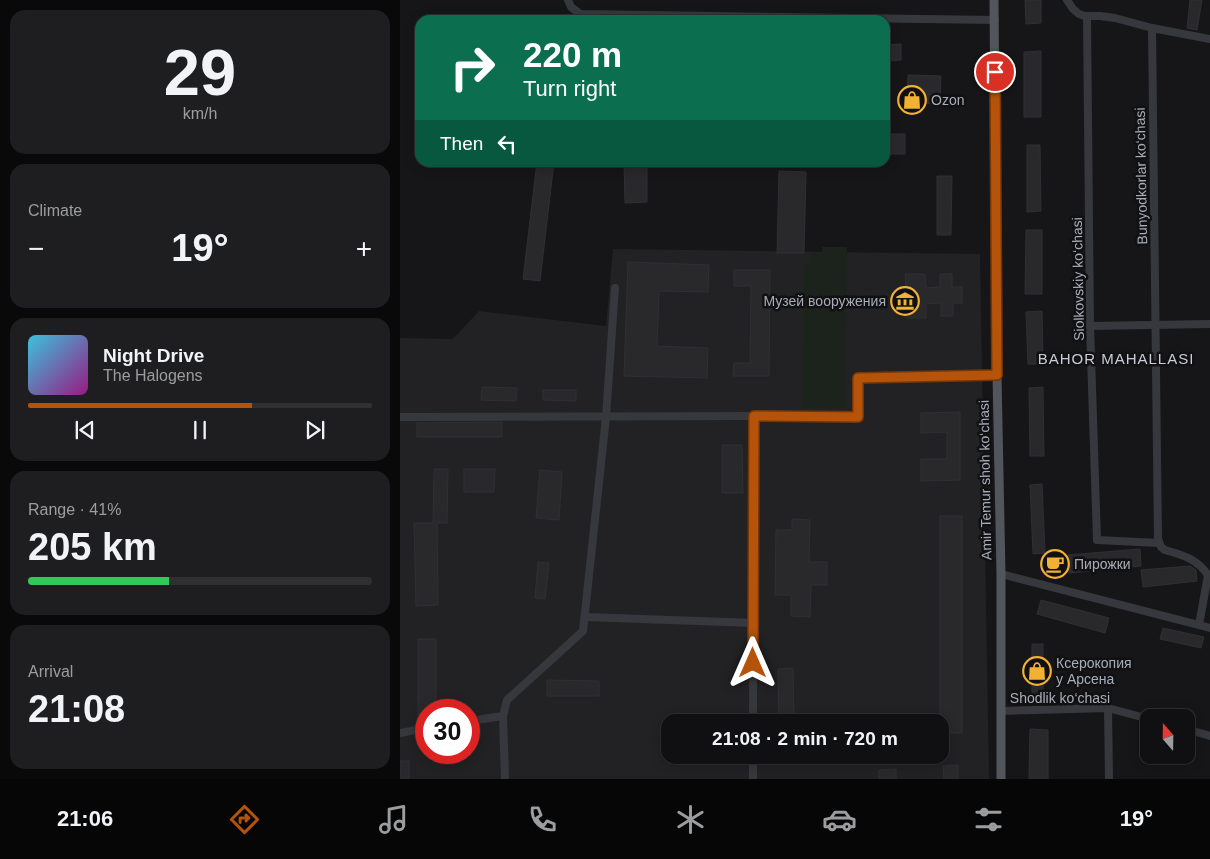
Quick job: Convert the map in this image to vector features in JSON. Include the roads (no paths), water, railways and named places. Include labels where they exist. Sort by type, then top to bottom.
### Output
[{"type":"main road","name":"Amir Temur shoh ko‘chasi","points":[[994,0],[997,375],[1001,574],[1001,779]]},
{"type":"street","points":[[568,0],[571,7],[580,14],[620,15]]},
{"type":"street","points":[[1067,0],[1079,14],[1115,18],[1152,28],[1210,39]]},
{"type":"street","name":"Siolkovskiy ko‘chasi","points":[[1088,16],[1090,326],[1097,540],[1159,543]]},
{"type":"street","points":[[890,19],[995,20]]},
{"type":"street","name":"Bunyodkorlar ko‘chasi","points":[[1152,28],[1159,543]]},
{"type":"street","points":[[506,779],[503,716],[508,700],[584,631],[606,417],[615,288]]},
{"type":"street","points":[[1090,326],[1210,324]]},
{"type":"street","points":[[400,417],[858,417],[858,378],[997,375]]},
{"type":"street","points":[[753,714],[754,416]]},
{"type":"street","points":[[1159,543],[1165,550],[1192,558],[1209,574],[1199,625]]},
{"type":"street","points":[[1001,574],[1210,628]]},
{"type":"street","points":[[585,617],[754,623]]},
{"type":"street","points":[[1108,708],[1109,779]]},
{"type":"street","name":"Shodlik ko‘chasi","points":[[1001,711],[1108,708],[1140,717]]},
{"type":"street","points":[[480,719],[503,716]]},
{"type":"street","points":[[400,733],[415,730]]},
{"type":"street","points":[[1195,732],[1210,736]]},
{"type":"street","points":[[753,764],[753,779]]},
{"type":"place","name":"Ozon","points":[[912,100]]},
{"type":"place","name":"Музей вооружения","points":[[905,301]]},
{"type":"place","name":"Пирожки","points":[[1055,564]]},
{"type":"place","name":"Ксерокопия у Арсена","points":[[1037,671]]},
{"type":"district","name":"BAHOR MAHALLASI","points":[[1116,359]]}]
